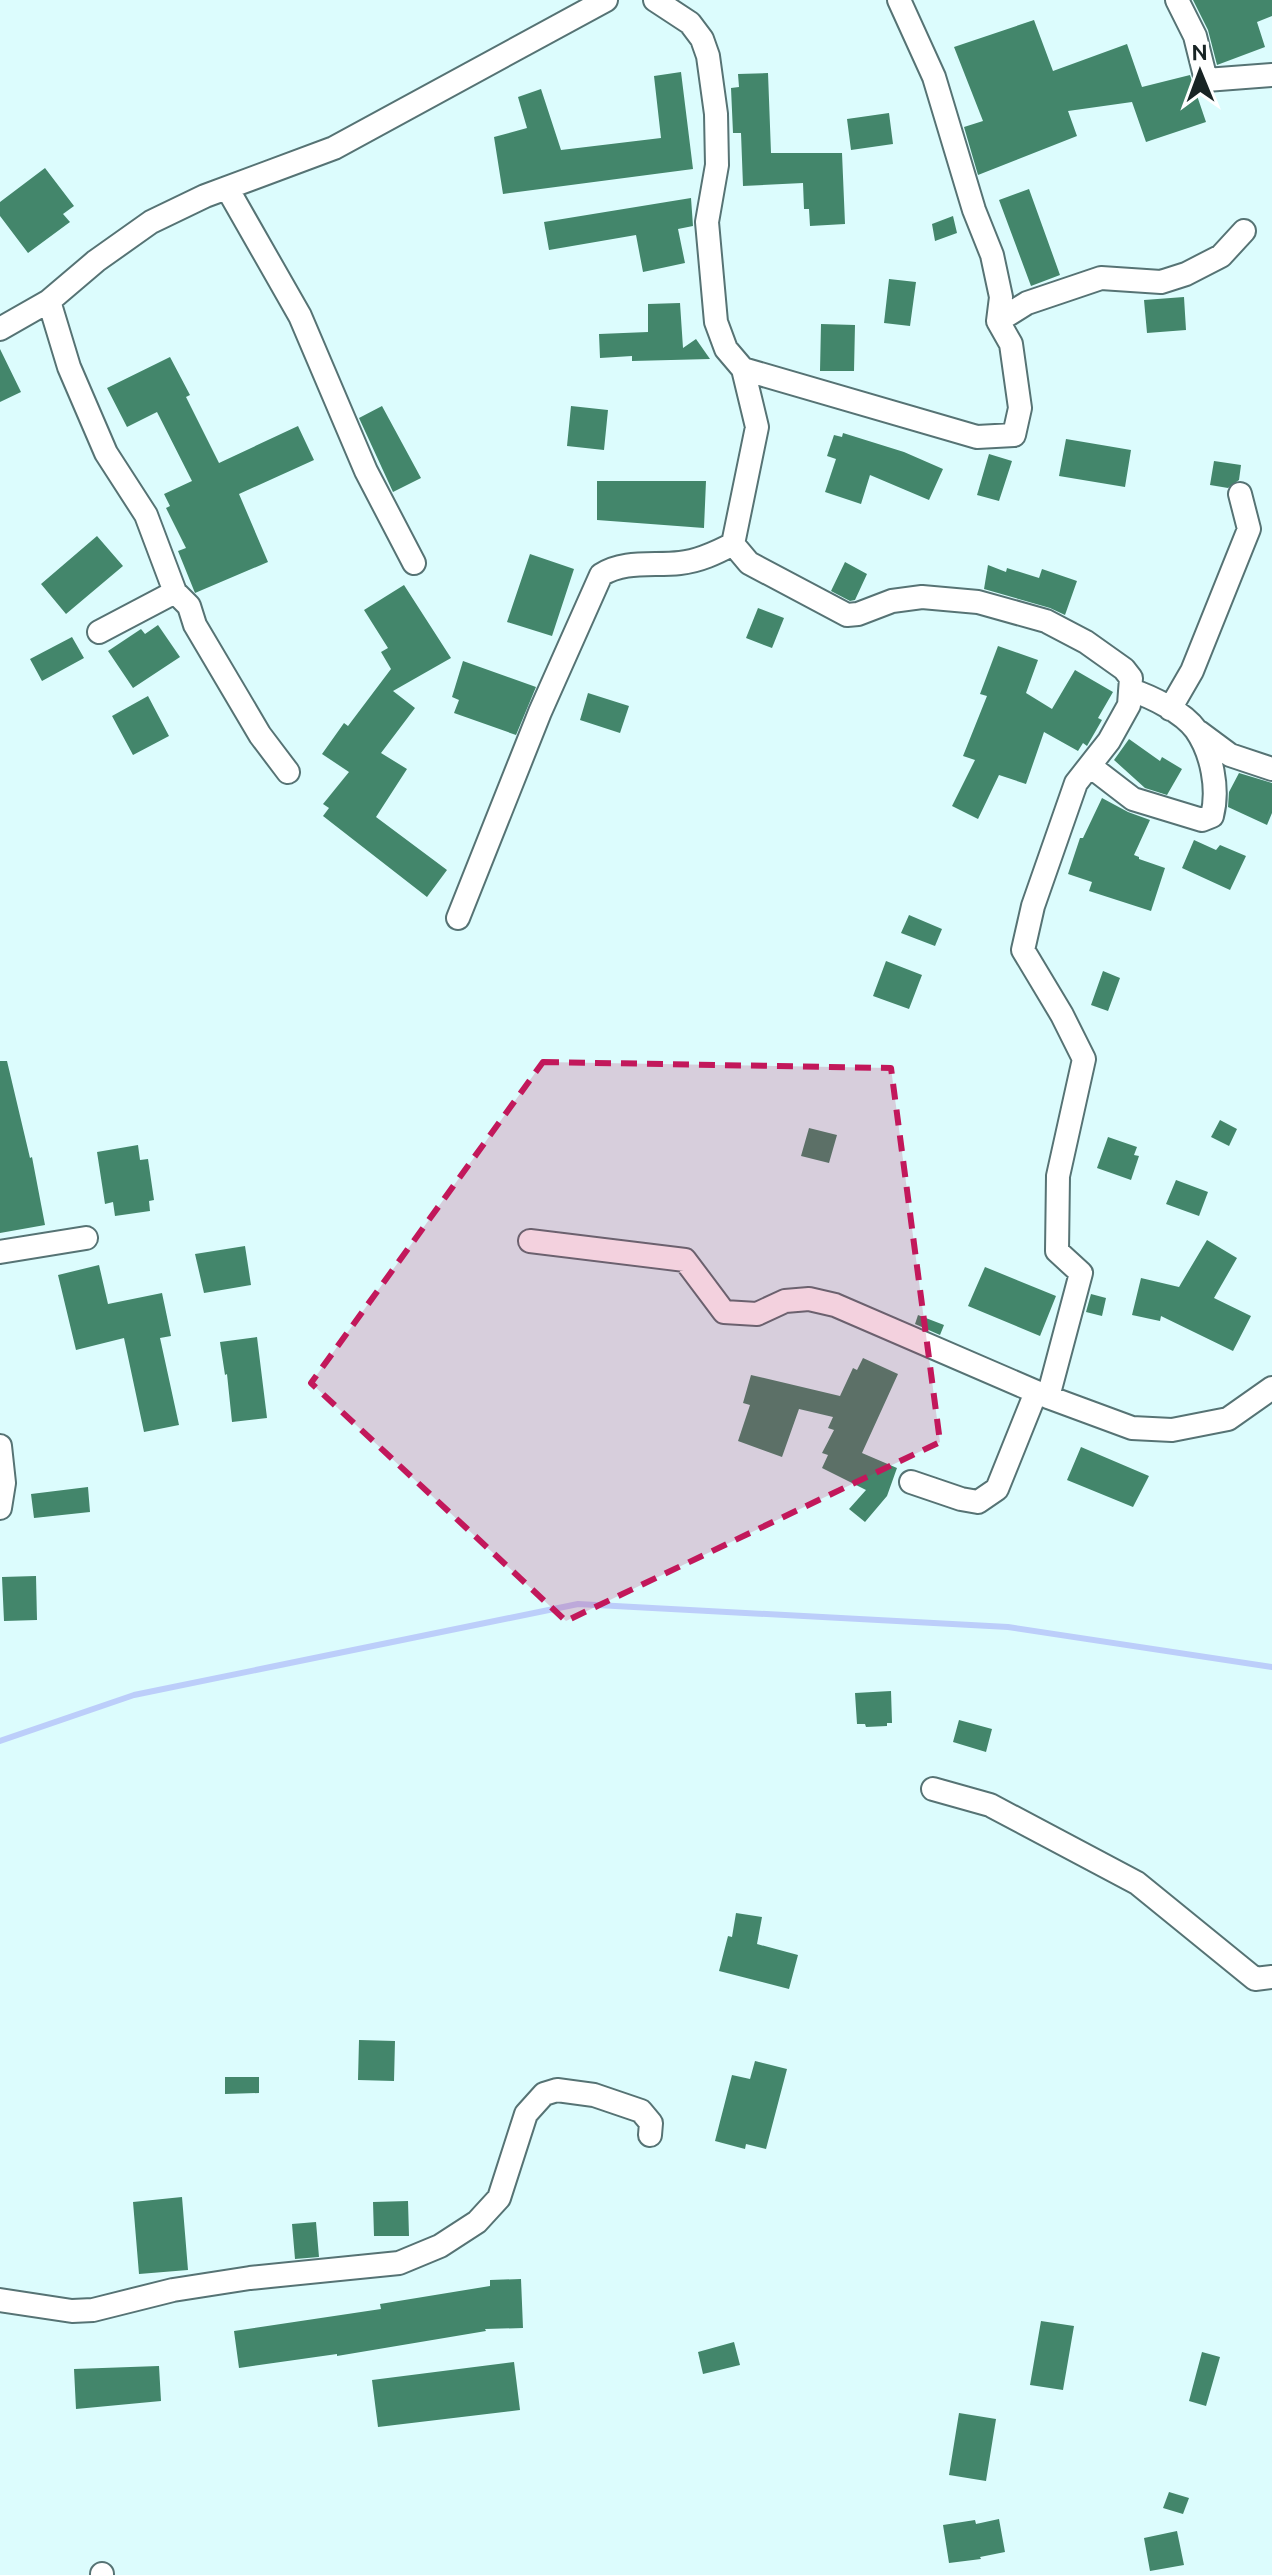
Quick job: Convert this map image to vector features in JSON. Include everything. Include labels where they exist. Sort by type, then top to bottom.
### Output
[{"type":"street","points":[[0,329],[49,301],[96,261],[151,222],[227,188],[334,148],[606,0]]},
{"type":"street","points":[[458,918],[540,712],[601,575],[614,567],[682,563],[712,556],[733,544],[757,427],[743,369],[726,349],[716,322],[707,222],[717,152],[716,114],[708,56],[702,39],[690,23],[655,0]]},
{"type":"street","points":[[743,369],[977,437],[1014,435],[1020,408],[1011,344],[998,321],[1001,297],[992,255],[974,210],[934,77],[899,0]]},
{"type":"street","points":[[1177,0],[1195,36],[1206,80],[1272,75]]},
{"type":"street","points":[[227,188],[300,316],[366,471],[414,563]]},
{"type":"street","points":[[998,321],[1027,303],[1101,278],[1161,282],[1186,274],[1221,256],[1244,231]]},
{"type":"street","points":[[49,301],[69,367],[100,438],[146,515],[175,592],[189,606],[195,625],[260,735],[288,772]]},
{"type":"street","points":[[1170,709],[1192,671],[1249,529],[1240,494]]},
{"type":"street","points":[[733,544],[749,563],[773,578],[847,615],[892,601],[922,597],[978,602],[1046,621],[1086,642],[1124,669],[1131,678],[1129,705],[1109,741],[1076,783],[1033,906],[1023,950],[1084,1059],[1058,1176],[1057,1251],[1081,1273],[1042,1395],[997,1489],[978,1502],[911,1482]]},
{"type":"street","points":[[99,632],[175,592]]},
{"type":"street","points":[[1131,690],[1157,699],[1230,755],[1272,769]]},
{"type":"street","points":[[1090,766],[1133,799],[1202,820],[1212,816],[1215,802],[1211,763],[1195,729]]},
{"type":"street","points":[[0,1252],[86,1238]]},
{"type":"street","points":[[530,1241],[685,1260],[724,1312],[757,1314],[785,1301],[809,1299],[835,1305],[1042,1395],[1132,1428],[1172,1430],[1228,1419],[1272,1388]]},
{"type":"street","points":[[0,1446],[4,1483],[0,1508]]},
{"type":"street","points":[[933,1789],[990,1805],[1137,1883],[1255,1979],[1272,1977]]},
{"type":"street","points":[[0,2300],[72,2311],[93,2310],[204,2285],[399,2263],[440,2246],[477,2222],[499,2198],[526,2114],[544,2094],[557,2090],[594,2095],[641,2111],[651,2123],[650,2135]]},
{"type":"highlighted area","points":[[543,1062],[891,1068],[940,1442],[566,1621],[311,1383]]},
{"type":"building","points":[[1193,0],[1272,0],[1272,16],[1257,22],[1265,47],[1217,65],[1208,30]]},
{"type":"building","points":[[1034,20],[1053,71],[1127,44],[1142,87],[1190,75],[1206,122],[1146,142],[1132,102],[1068,111],[1077,136],[978,175],[964,127],[983,121],[954,47]]},
{"type":"building","points":[[681,72],[693,169],[503,194],[494,137],[527,128],[518,97],[541,89],[561,150],[661,138],[654,76]]},
{"type":"building","points":[[768,73],[771,153],[842,153],[845,224],[810,226],[809,209],[804,209],[803,183],[743,186],[741,133],[733,133],[731,88],[739,87],[738,74]]},
{"type":"building","points":[[889,113],[893,144],[851,150],[847,119]]},
{"type":"building","points":[[45,168],[74,206],[63,214],[70,222],[28,253],[0,216],[0,202]]},
{"type":"building","points":[[1029,189],[1060,275],[1031,286],[999,200]]},
{"type":"building","points":[[691,198],[693,226],[678,229],[685,263],[643,272],[636,235],[549,250],[544,222]]},
{"type":"building","points":[[953,216],[957,233],[935,241],[932,224]]},
{"type":"building","points":[[889,279],[916,282],[910,326],[884,323]]},
{"type":"building","points":[[1184,297],[1186,330],[1147,333],[1144,300]]},
{"type":"building","points":[[680,303],[683,348],[696,339],[710,359],[632,361],[632,356],[600,358],[599,334],[648,332],[648,304]]},
{"type":"building","points":[[821,324],[855,325],[854,371],[820,371]]},
{"type":"building","points":[[0,349],[21,392],[0,402]]},
{"type":"building","points":[[170,357],[219,463],[298,426],[314,460],[239,494],[268,562],[195,593],[178,551],[186,548],[166,508],[170,506],[164,494],[192,481],[157,412],[127,427],[107,388]]},
{"type":"building","points":[[382,406],[421,478],[393,492],[359,418]]},
{"type":"building","points":[[571,406],[608,410],[604,450],[567,446]]},
{"type":"building","points":[[843,433],[904,452],[943,469],[929,500],[870,475],[861,504],[825,492],[836,459],[827,456],[834,435],[842,437]]},
{"type":"building","points":[[1066,439],[1131,450],[1125,487],[1059,476]]},
{"type":"building","points":[[989,454],[1012,461],[999,501],[977,495]]},
{"type":"building","points":[[1214,461],[1241,465],[1239,480],[1228,488],[1210,485]]},
{"type":"building","points":[[597,481],[706,481],[704,528],[597,520]]},
{"type":"building","points":[[97,536],[123,566],[66,614],[41,584]]},
{"type":"building","points":[[530,554],[574,569],[552,636],[507,622]]},
{"type":"building","points":[[845,562],[867,574],[855,600],[850,601],[831,591]]},
{"type":"building","points":[[988,565],[1039,578],[1042,569],[1077,581],[1065,615],[984,589]]},
{"type":"building","points":[[404,585],[451,658],[393,691],[415,708],[381,753],[407,769],[376,817],[447,870],[427,897],[323,816],[329,808],[323,804],[349,772],[322,754],[344,723],[348,726],[391,669],[381,652],[388,648],[364,610]]},
{"type":"building","points":[[758,608],[784,618],[772,648],[746,638]]},
{"type":"building","points":[[158,625],[180,657],[133,688],[108,651],[141,629],[145,634]]},
{"type":"building","points":[[72,637],[84,658],[42,681],[30,659]]},
{"type":"building","points":[[998,646],[1038,660],[1026,693],[1052,709],[1075,670],[1113,692],[1087,746],[1083,743],[1078,751],[1044,732],[1026,784],[999,775],[978,819],[952,806],[975,760],[963,756],[987,696],[980,694]]},
{"type":"building","points":[[463,661],[536,687],[516,735],[454,713],[459,700],[452,697]]},
{"type":"building","points":[[588,693],[629,706],[620,733],[580,720]]},
{"type":"building","points":[[148,696],[169,736],[133,755],[112,716]]},
{"type":"building","points":[[1129,739],[1160,761],[1162,757],[1182,769],[1167,795],[1145,788],[1114,760]]},
{"type":"building","points":[[1239,773],[1272,783],[1272,813],[1267,825],[1228,807],[1229,792]]},
{"type":"building","points":[[1102,798],[1150,820],[1134,855],[1165,868],[1151,911],[1089,891],[1092,882],[1068,874],[1080,838],[1083,838]]},
{"type":"building","points":[[1194,840],[1216,850],[1220,845],[1246,856],[1230,890],[1182,868]]},
{"type":"building","points":[[909,915],[942,929],[935,946],[901,933]]},
{"type":"building","points":[[886,961],[922,975],[909,1009],[873,996]]},
{"type":"building","points":[[1103,971],[1120,978],[1108,1011],[1091,1005]]},
{"type":"building","points":[[0,1061],[7,1061],[32,1157],[45,1225],[0,1233]]},
{"type":"building","points":[[1220,1120],[1237,1129],[1229,1146],[1211,1137]]},
{"type":"building","points":[[809,1128],[837,1135],[829,1163],[801,1156]]},
{"type":"building","points":[[1108,1137],[1137,1147],[1134,1155],[1139,1156],[1131,1180],[1097,1168]]},
{"type":"building","points":[[138,1145],[140,1160],[148,1159],[154,1200],[149,1201],[150,1211],[115,1216],[113,1202],[105,1204],[97,1152]]},
{"type":"building","points":[[1176,1180],[1208,1192],[1199,1216],[1166,1204]]},
{"type":"building","points":[[1207,1240],[1237,1258],[1214,1298],[1251,1316],[1233,1351],[1161,1316],[1160,1321],[1132,1315],[1141,1278],[1179,1287]]},
{"type":"building","points":[[245,1246],[251,1285],[204,1293],[195,1254]]},
{"type":"building","points":[[99,1265],[108,1304],[162,1293],[171,1336],[160,1338],[179,1425],[144,1432],[124,1338],[76,1350],[58,1275]]},
{"type":"building","points":[[985,1267],[1056,1296],[1040,1336],[968,1306]]},
{"type":"building","points":[[1091,1294],[1106,1298],[1102,1316],[1086,1312]]},
{"type":"building","points":[[918,1315],[944,1325],[940,1335],[915,1324]]},
{"type":"building","points":[[257,1337],[267,1418],[232,1422],[220,1342]]},
{"type":"building","points":[[863,1358],[898,1374],[862,1453],[897,1468],[887,1496],[865,1522],[849,1509],[866,1490],[822,1468],[828,1455],[822,1453],[834,1430],[828,1428],[833,1417],[799,1409],[782,1457],[738,1441],[750,1405],[743,1403],[751,1375],[840,1396],[853,1368],[857,1370]]},
{"type":"building","points":[[1081,1447],[1149,1476],[1133,1507],[1067,1480]]},
{"type":"building","points":[[88,1487],[90,1512],[34,1518],[31,1494]]},
{"type":"building","points":[[36,1576],[37,1620],[4,1621],[2,1577]]},
{"type":"building","points":[[891,1691],[892,1723],[866,1727],[865,1724],[857,1724],[855,1693]]},
{"type":"building","points":[[959,1720],[992,1729],[986,1752],[953,1742]]},
{"type":"building","points":[[736,1913],[762,1917],[757,1944],[798,1955],[789,1989],[719,1971],[728,1936],[732,1937]]},
{"type":"building","points":[[359,2040],[395,2041],[394,2081],[358,2080]]},
{"type":"building","points":[[755,2061],[787,2069],[766,2149],[746,2144],[745,2149],[715,2141],[732,2075],[750,2079]]},
{"type":"building","points":[[225,2077],[259,2077],[259,2093],[225,2094]]},
{"type":"building","points":[[182,2197],[188,2270],[139,2274],[133,2202]]},
{"type":"building","points":[[408,2201],[409,2236],[374,2236],[373,2202]]},
{"type":"building","points":[[316,2222],[319,2257],[295,2259],[292,2224]]},
{"type":"building","points":[[521,2279],[523,2328],[485,2329],[337,2356],[239,2368],[234,2331],[381,2309],[380,2304],[490,2286],[490,2280]]},
{"type":"building","points":[[1041,2321],[1074,2326],[1063,2390],[1030,2385]]},
{"type":"building","points":[[734,2342],[740,2365],[703,2374],[698,2352]]},
{"type":"building","points":[[1202,2352],[1220,2357],[1206,2406],[1189,2401]]},
{"type":"building","points":[[514,2362],[520,2410],[378,2427],[372,2380]]},
{"type":"building","points":[[159,2366],[161,2401],[76,2409],[74,2369]]},
{"type":"building","points":[[959,2413],[996,2419],[986,2481],[949,2475]]},
{"type":"building","points":[[1169,2492],[1189,2498],[1183,2514],[1163,2508]]},
{"type":"building","points":[[999,2519],[1005,2552],[949,2563],[943,2525],[975,2520],[976,2524]]},
{"type":"building","points":[[1177,2531],[1184,2565],[1150,2571],[1144,2538]]},
{"type":"waterway","points":[[0,1741],[134,1695],[578,1604],[1008,1627],[1272,1667]]}]
